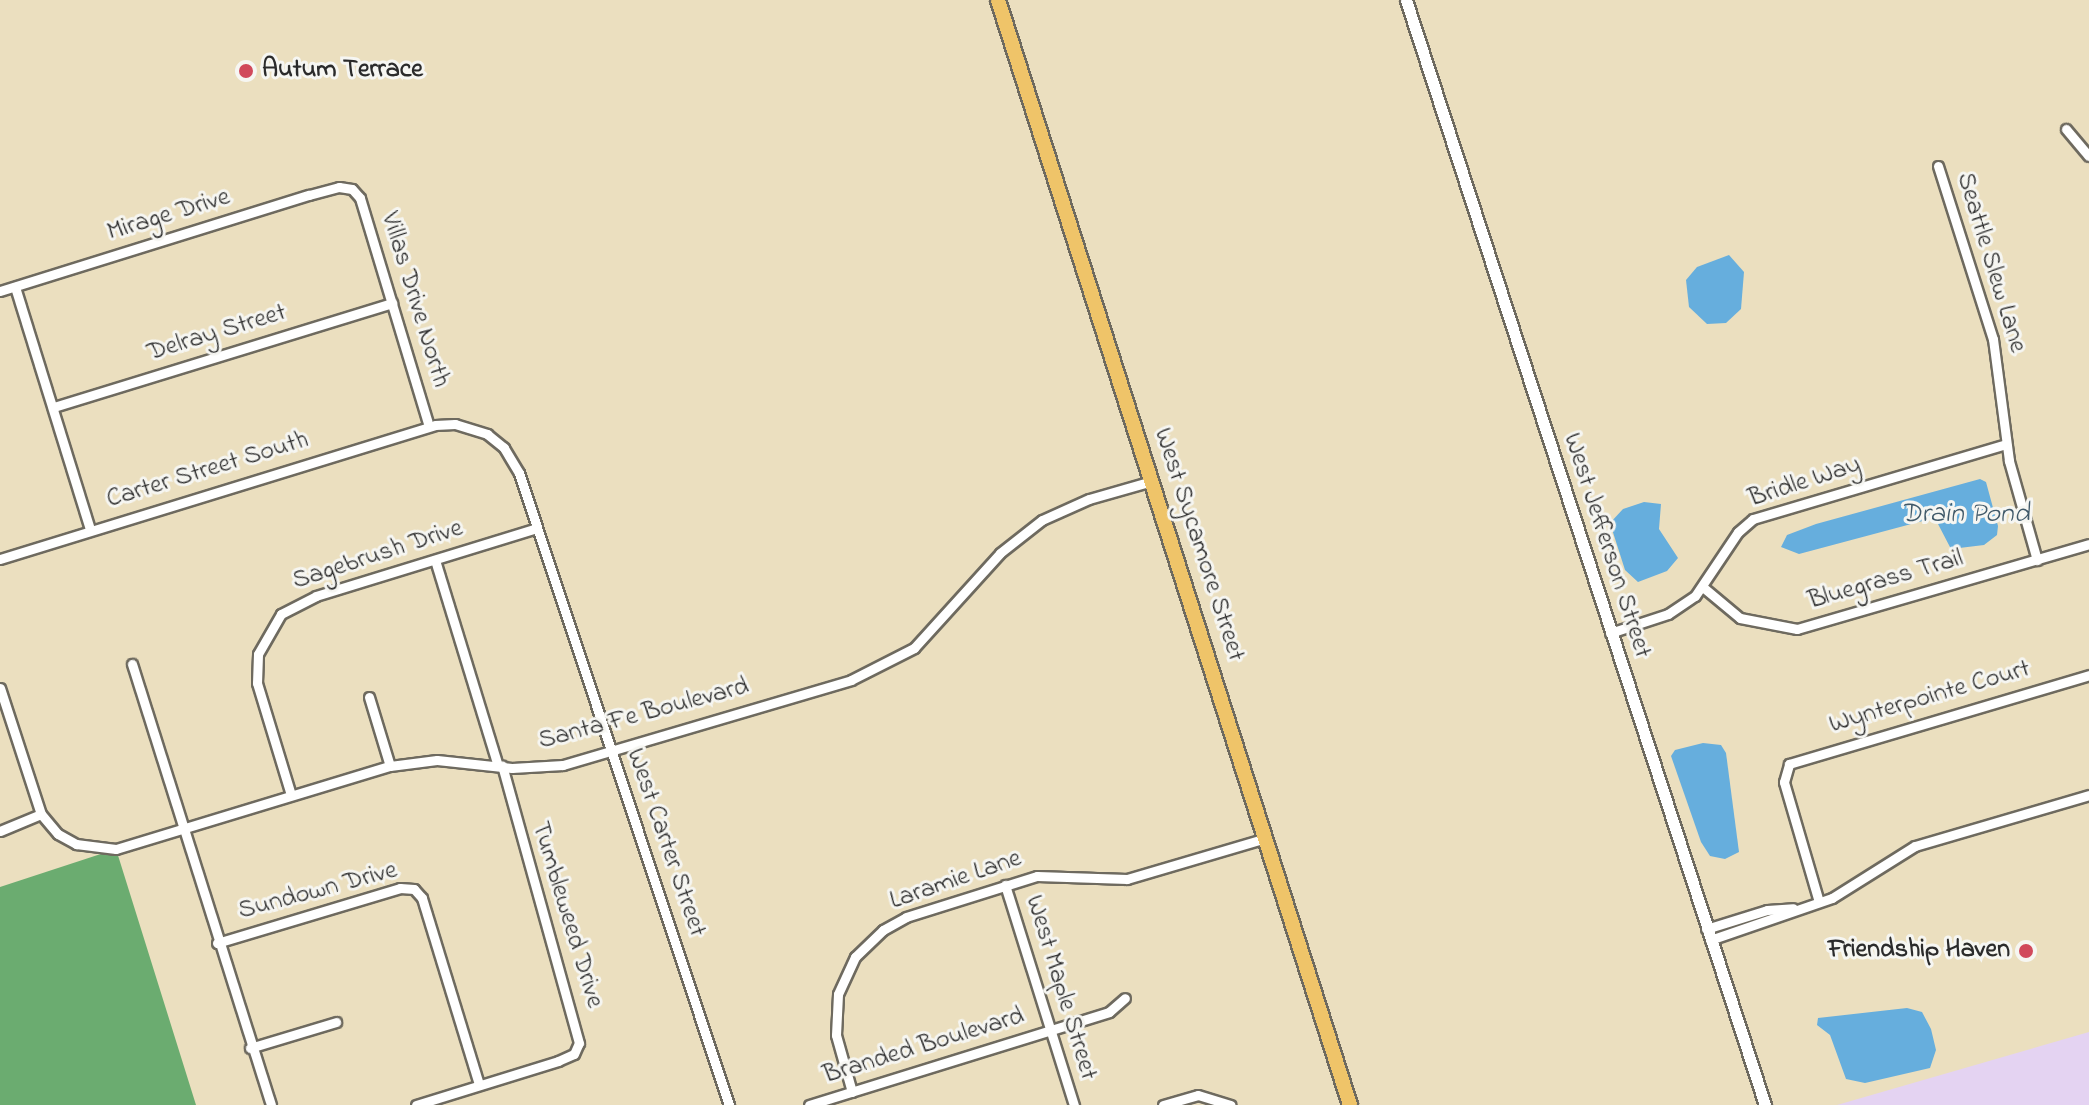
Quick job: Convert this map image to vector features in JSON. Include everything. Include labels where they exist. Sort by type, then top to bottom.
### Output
[{"type":"main road","name":"West Sycamore Street","points":[[998,0],[1350,1105]]},
{"type":"street","name":"West Jefferson Street","points":[[1406,0],[1765,1105]]},
{"type":"street","points":[[2066,129],[2089,156]]},
{"type":"street","name":"Seattle Slew Lane","points":[[1938,166],[1993,339],[2006,444],[2037,560]]},
{"type":"street","name":"Mirage Drive","points":[[0,291],[309,195],[339,187],[352,189]]},
{"type":"street","name":"Villas Drive North","points":[[352,189],[360,198],[429,426]]},
{"type":"street","points":[[15,287],[90,530]]},
{"type":"street","name":"Delray Street","points":[[54,407],[392,303]]},
{"type":"street","name":"West Carter Street","points":[[429,426],[477,429],[504,448],[519,473],[729,1105]]},
{"type":"street","name":"Carter Street South","points":[[0,559],[429,426]]},
{"type":"street","name":"Bridle Way","points":[[1610,633],[1668,614],[1704,588],[1738,532],[1753,519],[2006,444]]},
{"type":"street","name":"Santa Fe Boulevard","points":[[41,814],[58,834],[92,849],[116,849],[390,766],[437,760],[549,767],[611,752],[874,671],[914,648],[938,626],[1000,553],[1042,520],[1089,499],[1152,481]]},
{"type":"street","name":"Sagebrush Drive","points":[[291,795],[257,683],[258,654],[267,631],[298,603],[537,528]]},
{"type":"street","name":"Bluegrass Trail","points":[[1704,588],[1740,618],[1797,629],[2089,544]]},
{"type":"street","name":"Tumbleweed Drive","points":[[416,1105],[558,1061],[574,1054],[579,1043],[500,766],[435,560]]},
{"type":"street","points":[[132,664],[250,1048],[271,1105]]},
{"type":"street","name":"Wynterpointe Court","points":[[1819,902],[1784,782],[1786,767],[2089,675]]},
{"type":"street","points":[[0,831],[41,814],[1,691]]},
{"type":"street","points":[[369,697],[390,766]]},
{"type":"street","points":[[1708,934],[1819,902],[1849,889],[1915,846],[2089,795]]},
{"type":"street","name":"Laramie Lane","points":[[852,1092],[835,1016],[842,982],[862,947],[906,917],[1005,885],[1048,875],[1127,879],[1266,838]]},
{"type":"street","name":"West Maple Street","points":[[1005,885],[1074,1105]]},
{"type":"street","name":"Sundown Drive","points":[[217,943],[400,888],[414,889],[422,898],[479,1085]]},
{"type":"street","name":"Branded Boulevard","points":[[809,1105],[1109,1012],[1125,998]]},
{"type":"street","points":[[250,1048],[336,1022]]},
{"type":"street","points":[[1163,1105],[1198,1095],[1230,1105]]},
{"type":"shaded area","points":[[2089,1032],[2089,1105],[1837,1105]]},
{"type":"green space","points":[[116,849],[196,1105],[0,1105],[0,887]]},
{"type":"water","points":[[1729,255],[1744,272],[1741,309],[1726,323],[1707,324],[1689,307],[1686,280],[1697,267]]},
{"type":"water","name":"Drain Pond","points":[[1980,479],[1986,482],[1998,526],[1997,535],[1984,545],[1951,549],[1938,524],[1930,519],[1799,554],[1781,547],[1787,535],[1816,524]]},
{"type":"water","points":[[1644,502],[1661,504],[1659,529],[1678,558],[1667,571],[1638,582],[1625,570],[1610,523],[1623,509]]},
{"type":"water","points":[[1703,743],[1721,745],[1726,753],[1739,852],[1725,859],[1710,856],[1701,842],[1671,756],[1675,750]]},
{"type":"water","points":[[1907,1008],[1922,1012],[1931,1029],[1936,1050],[1930,1068],[1865,1083],[1846,1079],[1830,1035],[1817,1025],[1818,1018]]},
{"type":"place","name":"Autum Terrace","points":[[246,71]]},
{"type":"place","name":"Friendship Haven","points":[[2026,951]]}]
